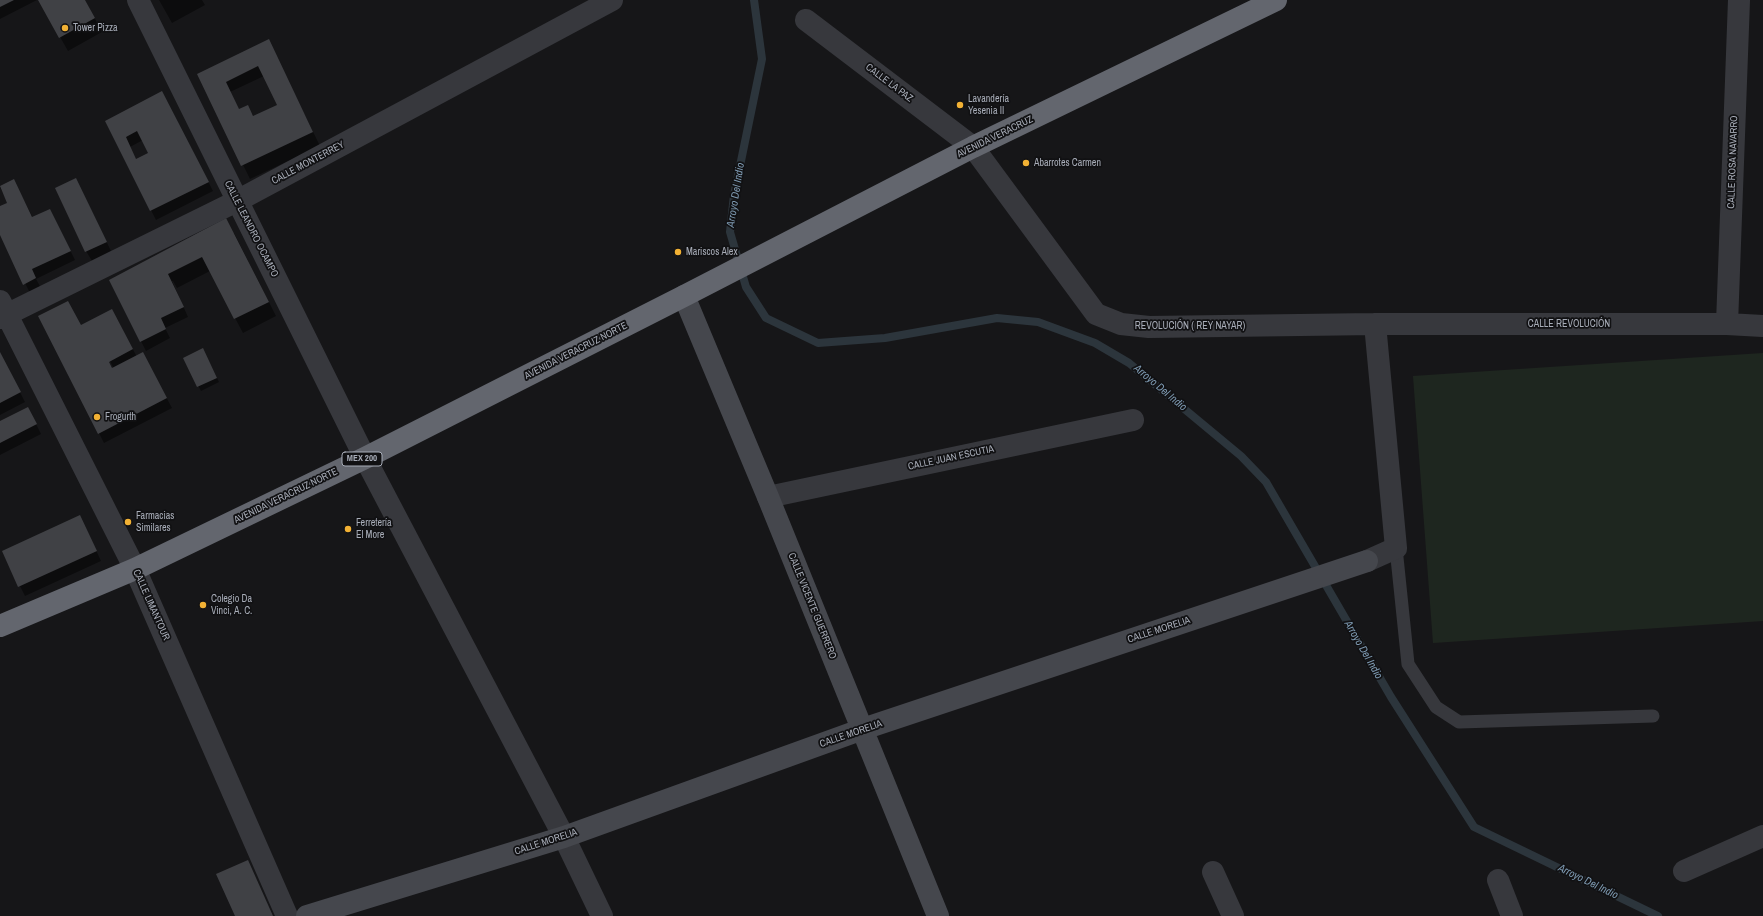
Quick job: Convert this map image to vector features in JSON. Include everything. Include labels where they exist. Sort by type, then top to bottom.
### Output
[{"type":"highway","name":"AVENIDA VERACRUZ","points":[[716,278],[776,249],[973,147],[1276,0]]},
{"type":"highway","name":"AVENIDA VERACRUZ NORTE","points":[[0,626],[135,569],[365,458],[684,296],[716,278]]},
{"type":"street","name":"CALLE LEANDRO OCAMPO","points":[[138,0],[365,458],[564,837],[602,916]]},
{"type":"street","name":"CALLE MONTERREY","points":[[2,311],[237,201],[612,0]]},
{"type":"street","name":"CALLE ROSA NAVARRO","points":[[1727,324],[1739,0]]},
{"type":"street","name":"CALLE LA PAZ","points":[[806,20],[973,147]]},
{"type":"street","name":"REVOLUCIÓN ( REY NAYAR)","points":[[973,147],[1096,314],[1121,324],[1149,327],[1375,324]]},
{"type":"street","name":"CALLE VICENTE GUERRERO","points":[[684,296],[768,497],[938,916]]},
{"type":"street","name":"CALLE LIMANTOUR","points":[[2,311],[135,569],[287,916]]},
{"type":"street","name":"CALLE REVOLUCIÓN","points":[[1375,324],[1727,324],[1763,326]]},
{"type":"street","points":[[1375,324],[1396,548]]},
{"type":"street","name":"CALLE JUAN ESCUTIA","points":[[768,497],[1133,420]]},
{"type":"street","name":"CALLE MORELIA","points":[[306,916],[564,837],[863,729],[1303,582],[1367,560],[1396,548]]},
{"type":"street","points":[[1684,871],[1763,836]]},
{"type":"street","points":[[1213,872],[1233,916]]},
{"type":"street","points":[[1498,880],[1512,916]]},
{"type":"lane","points":[[1396,548],[1408,664],[1436,707],[1459,722],[1653,716]]},
{"type":"shaded area","points":[[1763,353],[1763,621],[1433,643],[1413,376]]},
{"type":"building","points":[[0,0],[14,0],[0,7]]},
{"type":"building","name":"Tower Pizza","points":[[38,0],[85,0],[95,18],[59,38]]},
{"type":"building","points":[[269,39],[313,132],[241,166],[197,74]],"holes":[[[258,66],[277,105],[253,116],[248,105],[239,109],[226,82]]]},
{"type":"building","points":[[162,91],[209,182],[150,211],[105,121]],"holes":[[[137,131],[148,153],[136,159],[126,137]]]},
{"type":"building","points":[[76,178],[107,242],[85,252],[55,188]]},
{"type":"building","points":[[14,179],[32,217],[50,209],[71,251],[32,269],[36,278],[23,285],[0,235],[0,206],[7,203],[0,186]]},
{"type":"building","points":[[226,218],[269,302],[234,319],[202,257],[168,274],[184,307],[161,318],[166,329],[140,342],[109,280]]},
{"type":"building","points":[[68,301],[81,325],[112,309],[133,349],[109,362],[112,368],[143,352],[167,398],[98,434],[38,316]]},
{"type":"building","points":[[203,348],[217,378],[197,387],[183,358]]},
{"type":"building","points":[[0,352],[21,392],[0,403]]},
{"type":"building","points":[[28,407],[37,424],[0,443],[0,421]]},
{"type":"building","points":[[80,515],[97,551],[18,587],[2,551]]},
{"type":"building","points":[[248,860],[273,916],[235,916],[216,874]]},
{"type":"waterway","name":"Arroyo Del Indio","points":[[754,0],[762,59],[734,195],[730,232],[746,287],[766,318],[818,343],[885,338],[997,318],[1038,322],[1095,343],[1129,363],[1241,456],[1266,482],[1391,697],[1474,827],[1658,916]]},
{"type":"place","name":"Tower Pizza","points":[[65,28]]},
{"type":"place","name":"Lavandería Yesenia II","points":[[960,105]]},
{"type":"place","name":"Abarrotes Carmen","points":[[1026,163]]},
{"type":"place","name":"Mariscos Alex","points":[[678,252]]},
{"type":"place","name":"Frogurth","points":[[97,417]]},
{"type":"place","name":"Farmacias Similares","points":[[128,522]]},
{"type":"place","name":"Ferretería El More","points":[[348,529]]},
{"type":"place","name":"Colegio Da Vinci, A. C.","points":[[203,605]]}]
